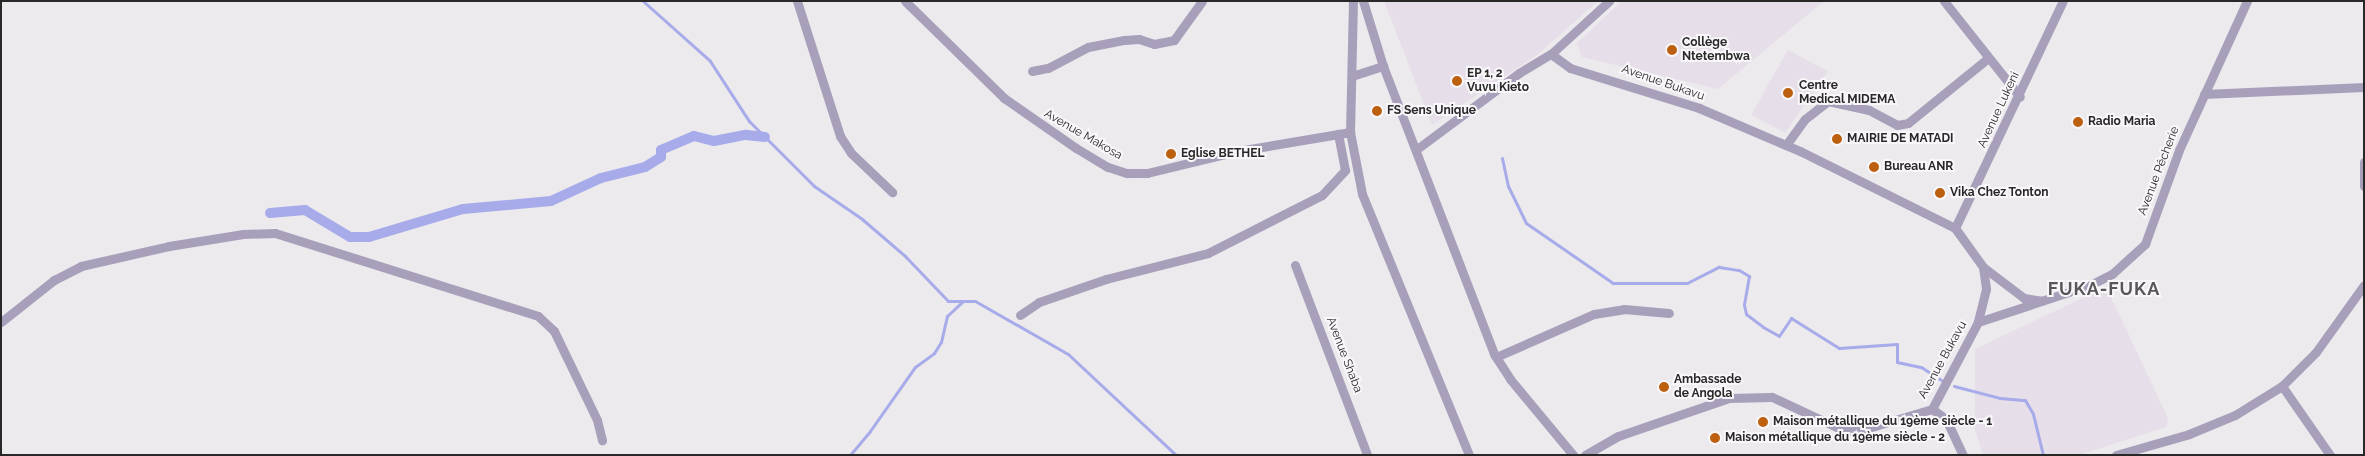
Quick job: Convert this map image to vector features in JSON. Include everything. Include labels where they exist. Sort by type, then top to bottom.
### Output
[{"type":"street","points":[[797,1],[840,136],[850,153],[892,192]]},
{"type":"street","name":"Avenue Makosa","points":[[905,1],[1004,98],[1076,148],[1108,167],[1127,173],[1147,173],[1238,151],[1350,132]]},
{"type":"street","points":[[1032,71],[1048,68],[1088,47],[1124,40],[1139,39],[1154,44],[1174,40],[1202,1]]},
{"type":"street","points":[[1354,1],[1350,132],[1362,194],[1469,455]]},
{"type":"street","points":[[1363,1],[1383,66],[1417,149],[1474,307],[1496,357],[1510,380],[1573,455]]},
{"type":"street","points":[[1417,149],[1519,73],[1551,54],[1609,1]]},
{"type":"street","points":[[1944,1],[1987,59],[2020,97]]},
{"type":"street","name":"Avenue Lukeni","points":[[1955,228],[2020,97],[2062,1]]},
{"type":"street","name":"Avenue Pêcherie","points":[[1978,322],[2045,301],[2112,274],[2144,244],[2204,94],[2247,1]]},
{"type":"street","name":"Avenue Bukavu","points":[[1551,54],[1570,68],[1699,108],[1786,145],[1955,228],[1984,267],[1986,289],[1978,322],[1932,409],[1858,431],[1845,431],[1772,397],[1729,398],[1618,436],[1585,455]]},
{"type":"street","points":[[1786,145],[1805,119],[1828,101],[1869,110],[1897,125],[1908,123],[1987,59]]},
{"type":"street","points":[[1352,76],[1383,66]]},
{"type":"street","points":[[2204,94],[2364,87]]},
{"type":"street","points":[[1020,315],[1039,302],[1106,279],[1208,253],[1322,195],[1345,170],[1338,134]]},
{"type":"street","points":[[2364,162],[2364,186]]},
{"type":"street","points":[[1,322],[54,280],[81,266],[169,246],[244,234],[275,233],[538,316],[554,331],[597,420],[602,440]]},
{"type":"street","name":"Avenue Shaba","points":[[1295,265],[1367,455]]},
{"type":"street","points":[[1984,267],[2024,298],[2045,301]]},
{"type":"street","points":[[2116,455],[2189,434],[2235,415],[2282,386],[2316,352],[2364,285]]},
{"type":"street","points":[[1496,357],[1594,314],[1624,309],[1669,313]]},
{"type":"street","points":[[2282,386],[2330,455]]},
{"type":"street","points":[[1932,409],[1946,419],[1963,455]]},
{"type":"shaded area","name":"EP 1, 2 Vuvu Kieto","points":[[1384,1],[1598,1],[1537,55],[1432,125]]},
{"type":"shaded area","name":"Collège Ntetembwa","points":[[1622,1],[1824,1],[1718,89],[1582,57],[1577,43]]},
{"type":"shaded area","name":"Centre Medical MIDEMA","points":[[1788,50],[1828,71],[1785,133],[1751,115]]},
{"type":"shaded area","points":[[2106,287],[2168,418],[2166,427],[2079,455],[1983,455],[1975,430],[1975,349]]},
{"type":"waterway","points":[[643,1],[710,61],[749,121],[814,186],[862,219],[905,256],[948,301],[975,301],[1068,354],[1176,455]]},
{"type":"waterway","points":[[270,213],[305,210],[350,237],[369,237],[463,209],[551,201],[601,178],[645,167],[661,157],[661,150],[694,136],[714,141],[746,135],[765,137]]},
{"type":"waterway","points":[[1502,158],[1508,186],[1526,223],[1613,283],[1687,283],[1719,267],[1739,270],[1749,276],[1744,305],[1746,314],[1779,336],[1791,318],[1839,348],[1897,344],[1897,362],[1921,367],[1941,380]]},
{"type":"waterway","points":[[850,455],[870,431],[915,367],[934,353],[941,342],[947,316],[962,302]]},
{"type":"waterway","points":[[1954,386],[2000,398],[2025,400],[2033,414],[2043,455]]},
{"type":"place","name":"Collège Ntetembwa","points":[[1672,50]]},
{"type":"place","name":"EP 1, 2 Vuvu Kieto","points":[[1457,81]]},
{"type":"place","name":"Centre Medical MIDEMA","points":[[1788,93]]},
{"type":"place","name":"FS Sens Unique","points":[[1377,111]]},
{"type":"place","name":"Radio Maria","points":[[2078,122]]},
{"type":"place","name":"MAIRIE DE MATADI","points":[[1837,139]]},
{"type":"place","name":"Eglise BETHEL","points":[[1171,154]]},
{"type":"place","name":"Bureau ANR","points":[[1874,167]]},
{"type":"place","name":"Vika Chez Tonton","points":[[1940,193]]},
{"type":"place","name":"Ambassade de Angola","points":[[1664,387]]},
{"type":"place","name":"Maison métallique du 19ème siècle - 1","points":[[1763,422]]},
{"type":"place","name":"Maison métallique du 19ème siècle - 2","points":[[1715,438]]},
{"type":"district","name":"FUKA-FUKA","points":[[2104,289]]}]
